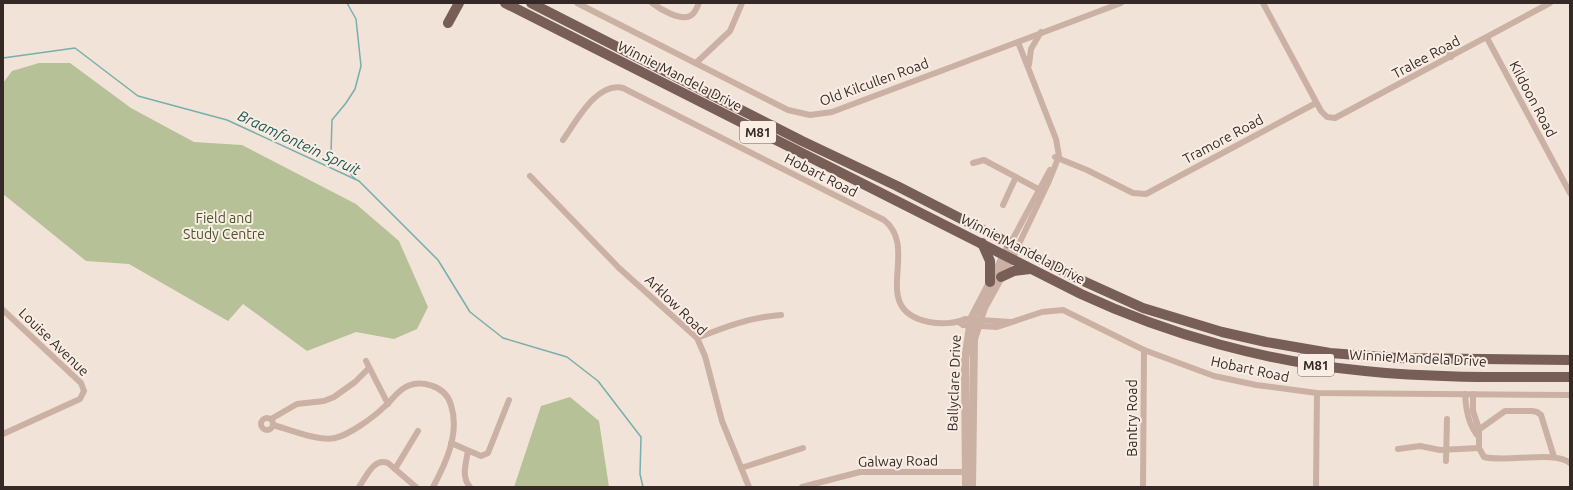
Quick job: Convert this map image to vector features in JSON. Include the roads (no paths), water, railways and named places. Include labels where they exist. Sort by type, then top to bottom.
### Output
[{"type":"main road","points":[[448,23],[459,3]]},
{"type":"main road","name":"Winnie Mandela Drive","points":[[505,3],[1030,269],[1080,294],[1130,316],[1264,356],[1319,365],[1382,373],[1461,376],[1570,377]]},
{"type":"main road","name":"Winnie Mandela Drive","points":[[531,3],[802,141],[897,186],[1112,295],[1143,308],[1206,328],[1266,342],[1330,353],[1397,358],[1570,360]]},
{"type":"main road","points":[[982,244],[990,260],[990,282]]},
{"type":"main road","points":[[1001,277],[1014,271],[1030,269]]},
{"type":"street","points":[[652,3],[676,15],[686,17],[693,14],[699,3]]},
{"type":"street","points":[[696,63],[730,31],[742,3]]},
{"type":"street","name":"Old Kilcullen Road","points":[[579,4],[788,110],[810,115],[832,112],[1121,3]]},
{"type":"street","name":"Tralee Road","points":[[1263,3],[1316,103],[1327,117],[1339,118],[1550,3]]},
{"type":"street","points":[[1029,69],[1031,49],[1041,32]]},
{"type":"street","name":"Kildoon Road","points":[[1487,38],[1570,192]]},
{"type":"street","points":[[1018,42],[1052,132],[1057,158]]},
{"type":"street","points":[[1447,49],[1451,57]]},
{"type":"street","name":"Hobart Road","points":[[563,140],[594,98],[602,90],[609,87],[619,87],[636,94],[884,220],[891,227],[898,241],[900,253],[896,288],[901,304],[912,315],[923,321],[933,323],[1012,322],[1042,312],[1063,310],[1144,350],[1224,378],[1269,387],[1317,393],[1570,395]]},
{"type":"street","name":"Tramore Road","points":[[1057,158],[1087,170],[1133,194],[1141,195],[1152,192],[1316,103]]},
{"type":"street","name":"Ballyclare Drive","points":[[972,487],[969,472],[965,360],[974,323],[990,282],[1013,246],[1057,158]]},
{"type":"street","name":"Ballyclare Drive","points":[[1013,246],[1057,158]]},
{"type":"street","points":[[973,163],[984,160],[1040,190]]},
{"type":"street","name":"Arklow Road","points":[[530,176],[619,268],[698,338],[705,356],[722,421],[749,487]]},
{"type":"street","points":[[1002,205],[1016,177]]},
{"type":"street","name":"Ballyclare Drive","points":[[974,323],[1001,277],[1007,257]]},
{"type":"street","name":"Louise Avenue","points":[[3,310],[84,387],[84,394],[80,399],[3,434]]},
{"type":"street","points":[[698,338],[730,325],[763,316],[781,315]]},
{"type":"street","name":"Bantry Road","points":[[1143,487],[1144,350]]},
{"type":"street","points":[[366,360],[388,404]]},
{"type":"street","points":[[369,368],[355,382],[334,397],[324,401],[297,404],[272,422],[312,436],[336,438],[374,417],[397,393],[409,385],[425,384],[436,387],[444,393],[452,407],[453,420],[451,443],[444,465],[433,487]]},
{"type":"street","points":[[1316,487],[1317,393]]},
{"type":"street","points":[[1465,394],[1467,411],[1478,433]]},
{"type":"street","points":[[1473,394],[1473,412],[1478,433],[1479,448],[1484,456],[1492,458],[1554,457],[1565,459],[1570,463]]},
{"type":"street","points":[[451,443],[480,456],[488,453],[509,400]]},
{"type":"street","points":[[1478,433],[1505,411],[1536,411],[1541,415],[1554,457]]},
{"type":"street","points":[[1446,461],[1447,419]]},
{"type":"street","points":[[395,469],[418,431]]},
{"type":"street","points":[[1398,449],[1420,446],[1433,450],[1479,448]]},
{"type":"street","points":[[741,468],[803,448]]},
{"type":"street","points":[[468,451],[464,475],[465,480],[470,487]]},
{"type":"street","points":[[359,487],[379,462],[388,463],[416,487]]},
{"type":"street","name":"Galway Road","points":[[802,487],[860,472],[969,472]]},
{"type":"street","name":"Ballyclare Drive","points":[[966,487],[969,472]]},
{"type":"waterway","points":[[347,3],[356,19],[361,66],[355,89],[332,120],[331,153],[355,179]]},
{"type":"waterway","name":"Braamfontein Spruit","points":[[3,58],[75,48],[138,96],[227,120],[359,181],[438,260],[470,312],[503,338],[567,357],[598,381],[641,437],[640,474],[643,487]]},
{"type":"park label","name":"Field and Study Centre","points":[[224,226]]}]
